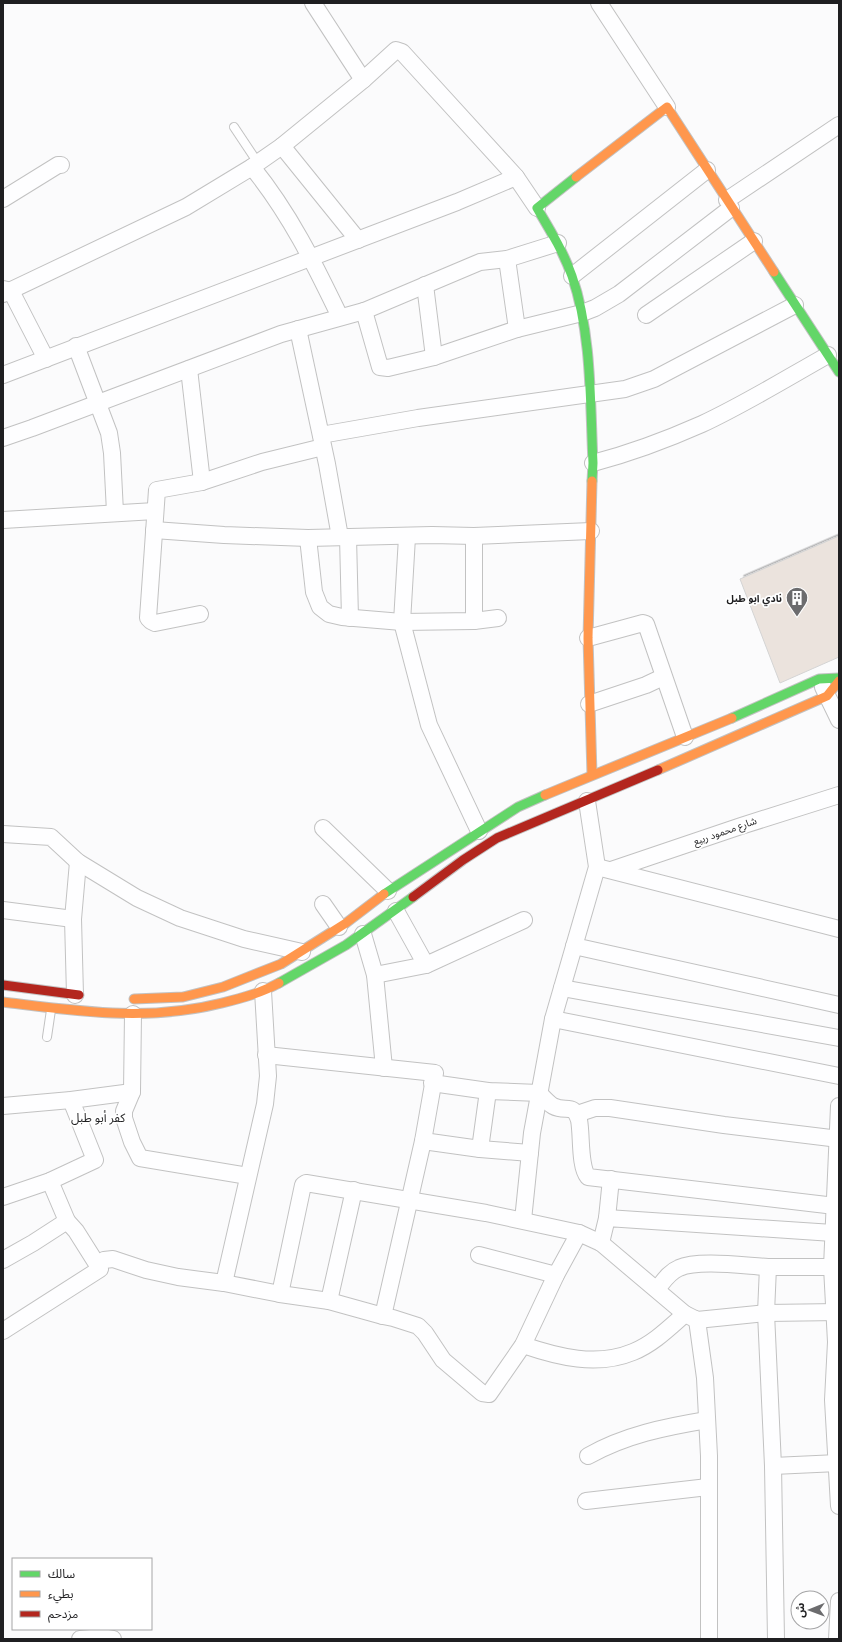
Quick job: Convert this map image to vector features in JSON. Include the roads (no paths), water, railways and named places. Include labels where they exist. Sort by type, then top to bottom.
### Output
[{"type":"main road","points":[[592,775],[588,638],[593,463],[587,351],[582,313],[572,276],[558,243],[537,208],[667,107],[839,372]]},
{"type":"main road","points":[[125,999],[183,996],[223,987],[281,964],[339,927],[388,891],[432,864],[479,831],[518,807],[727,720],[819,679],[839,678]]},
{"type":"main road","points":[[3,1002],[96,1012],[133,1014],[165,1013],[203,1007],[263,991],[305,970],[363,934],[396,911],[476,850],[497,838],[777,719],[827,696],[839,681]]},
{"type":"main road","points":[[3,985],[82,996]]},
{"type":"street","points":[[312,3],[363,80]]},
{"type":"street","points":[[599,3],[667,107]]},
{"type":"street","points":[[46,359],[6,292],[186,207],[255,165],[282,146],[363,80],[393,51],[396,50],[402,52],[516,177],[537,208]]},
{"type":"street","points":[[364,311],[380,367],[388,368],[434,357],[517,329],[582,313],[601,305],[619,294],[729,204],[839,125]]},
{"type":"street","points":[[282,146],[358,240]]},
{"type":"street","points":[[3,199],[58,165],[61,165]]},
{"type":"street","points":[[255,165],[289,217],[312,258],[340,317]]},
{"type":"street","points":[[572,276],[707,170]]},
{"type":"street","points":[[3,375],[450,205],[516,177]]},
{"type":"street","points":[[646,315],[754,241]]},
{"type":"street","points":[[3,438],[189,370],[281,334],[364,311],[480,262],[507,259],[558,243]]},
{"type":"street","points":[[507,259],[517,329]]},
{"type":"street","points":[[425,285],[434,357]]},
{"type":"street","points":[[200,614],[155,623],[149,619],[149,588],[157,490],[202,482],[322,441],[418,418],[625,388],[654,379],[795,304]]},
{"type":"street","points":[[298,329],[344,537],[350,618]]},
{"type":"street","points":[[76,346],[99,403],[108,433],[112,453],[115,512]]},
{"type":"street","points":[[593,463],[654,444],[703,423],[828,355]]},
{"type":"street","points":[[189,370],[202,482]]},
{"type":"street","points":[[3,520],[115,512],[155,511]]},
{"type":"street","points":[[154,530],[224,535],[308,538],[432,535],[474,536],[591,531]]},
{"type":"street","points":[[407,536],[402,622],[429,725],[479,831]]},
{"type":"street","points":[[474,536],[474,621]]},
{"type":"street","points":[[308,538],[314,592],[320,607],[325,612],[335,617],[402,622],[474,621],[498,618]]},
{"type":"street","points":[[588,638],[645,623],[685,737]]},
{"type":"street","points":[[589,704],[646,685],[663,677]]},
{"type":"street","points":[[819,679],[839,720]]},
{"type":"street","name":"شارع محمود ربيع","points":[[604,869],[839,795]]},
{"type":"street","points":[[523,1220],[530,1153],[539,1093],[553,1019],[574,946],[604,869],[587,801]]},
{"type":"street","points":[[323,828],[388,891]]},
{"type":"street","points":[[3,834],[51,838],[78,862],[137,898],[180,918],[244,939],[302,952]]},
{"type":"street","points":[[78,862],[73,919],[82,996]]},
{"type":"street","points":[[604,869],[839,929]]},
{"type":"street","points":[[323,904],[339,927]]},
{"type":"street","points":[[3,910],[73,919]]},
{"type":"street","points":[[396,911],[426,965]]},
{"type":"street","points":[[375,975],[426,965],[524,920]]},
{"type":"street","points":[[363,934],[375,975],[384,1068]]},
{"type":"street","points":[[574,946],[839,1005]]},
{"type":"street","points":[[562,988],[839,1038]]},
{"type":"street","points":[[224,1283],[265,1104],[268,1076],[263,991]]},
{"type":"street","points":[[133,1014],[132,1092],[124,1111],[124,1118],[132,1142],[140,1158],[248,1176]]},
{"type":"street","points":[[553,1019],[839,1076]]},
{"type":"street","points":[[266,1056],[435,1073],[432,1082],[423,1141],[383,1316]]},
{"type":"street","points":[[432,1082],[488,1091],[539,1093],[553,1106],[573,1109],[577,1114],[581,1128],[585,1173],[588,1177],[835,1206]]},
{"type":"street","points":[[480,1148],[488,1091]]},
{"type":"street","points":[[3,1106],[71,1100],[132,1092]]},
{"type":"street","points":[[3,1197],[50,1181],[95,1160],[71,1100]]},
{"type":"street","points":[[577,1114],[595,1108],[610,1108],[724,1125],[838,1139]]},
{"type":"street","points":[[839,1108],[833,1233],[838,1342],[833,1400],[838,1463],[839,1506]]},
{"type":"street","points":[[423,1141],[530,1153]]},
{"type":"street","points":[[601,1243],[607,1218],[611,1179]]},
{"type":"street","points":[[3,1331],[32,1311],[99,1271],[100,1268],[76,1231],[67,1221],[50,1181]]},
{"type":"street","points":[[280,1294],[304,1184],[354,1190],[523,1220],[579,1233],[601,1243],[691,1317],[705,1378],[709,1456],[709,1639]]},
{"type":"street","points":[[329,1301],[354,1190]]},
{"type":"street","points":[[607,1218],[833,1233]]},
{"type":"street","points":[[3,1260],[67,1221]]},
{"type":"street","points":[[97,1264],[104,1260],[113,1259],[146,1270],[178,1278],[224,1283],[280,1294],[329,1301],[418,1326],[425,1333],[443,1360],[485,1394],[490,1392],[523,1345],[551,1289],[556,1275],[579,1233]]},
{"type":"street","points":[[479,1255],[556,1275]]},
{"type":"street","points":[[657,1289],[670,1274],[685,1266],[706,1264],[768,1267],[834,1257]]},
{"type":"street","points":[[768,1267],[766,1313],[773,1466],[776,1639]]},
{"type":"street","points":[[523,1345],[556,1356],[572,1359],[608,1358],[633,1352],[642,1348],[691,1317],[766,1313],[837,1312]]},
{"type":"street","points":[[588,1456],[603,1448],[647,1432],[707,1420]]},
{"type":"street","points":[[773,1466],[838,1463]]},
{"type":"street","points":[[586,1501],[708,1487]]},
{"type":"street","points":[[837,1639],[839,1601]]},
{"type":"street","points":[[80,1639],[105,1638]]},
{"type":"lane","points":[[234,127],[255,165]]},
{"type":"lane","points":[[47,1036],[51,1007]]},
{"type":"place","name":"نادي ابو طبل","points":[[797,618]]},
{"type":"district","name":"كفر أبو طبل","points":[[98,1117]]}]
